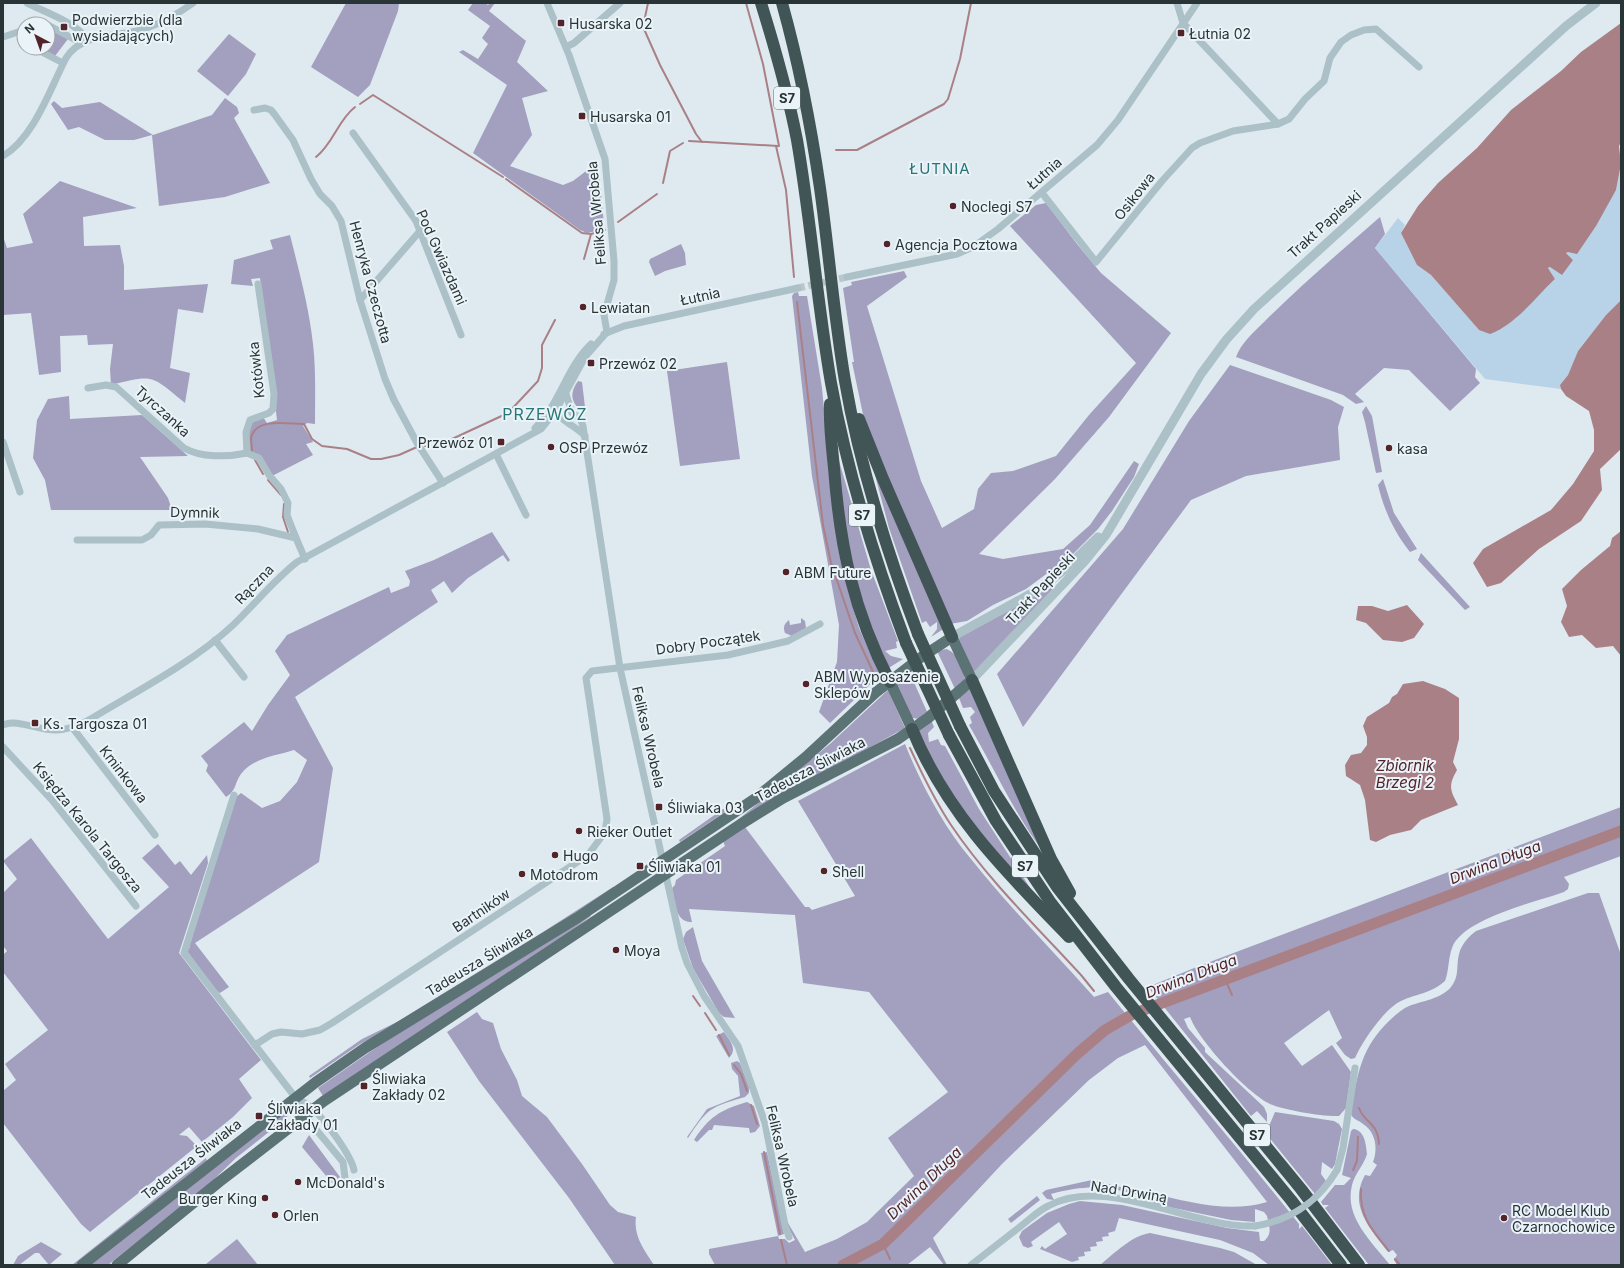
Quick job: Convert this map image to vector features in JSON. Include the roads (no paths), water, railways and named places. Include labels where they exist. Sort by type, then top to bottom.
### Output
[{"type":"highway","name":"S7","points":[[761,3],[781,70],[796,139],[831,383],[850,469],[862,517],[873,552],[906,643],[970,776],[1011,845],[1051,903],[1116,987],[1291,1200],[1341,1265]]},
{"type":"highway","name":"S7","points":[[782,3],[810,124],[845,382],[864,468],[876,514],[902,591],[918,634],[960,726],[994,791],[1057,887],[1129,979],[1300,1189],[1359,1265]]},
{"type":"highway","points":[[845,382],[883,479],[952,637]]},
{"type":"highway","points":[[831,383],[830,413],[842,542],[858,608],[890,682]]},
{"type":"highway","points":[[972,680],[1051,859],[1106,950]]},
{"type":"highway","points":[[912,729],[926,759],[948,798],[971,831],[1116,987]]},
{"type":"main road","points":[[952,637],[972,680]]},
{"type":"main road","name":"Tadeusza Śliwiaka","points":[[82,1265],[295,1097],[365,1048],[537,944],[725,820],[771,786],[890,682],[920,658],[952,637]]},
{"type":"main road","name":"Tadeusza Śliwiaka","points":[[116,1265],[309,1112],[666,874],[783,798],[869,755],[912,729],[972,680]]},
{"type":"main road","points":[[890,682],[912,729]]},
{"type":"street","points":[[27,3],[83,33],[84,42]]},
{"type":"street","points":[[3,156],[17,146],[27,134],[68,54],[84,42],[129,33],[151,26],[172,17],[193,3]]},
{"type":"street","name":"Feliksa Wrobela","points":[[547,3],[566,47],[605,159],[614,261],[614,280],[604,316],[607,332]]},
{"type":"street","points":[[566,47],[620,3]]},
{"type":"street","points":[[1176,3],[1183,22],[1278,124]]},
{"type":"street","name":"Łutnia","points":[[847,277],[957,254],[973,247],[1042,193],[1097,145],[1118,120],[1183,22],[1198,3]]},
{"type":"street","name":"Trakt Papieski","points":[[972,680],[1085,561],[1106,535],[1201,374],[1226,340],[1254,309],[1566,26],[1596,3]]},
{"type":"street","points":[[56,29],[84,42]]},
{"type":"street","name":"Osikowa","points":[[1042,193],[1096,262],[1167,175],[1192,148],[1200,143],[1233,131],[1278,124],[1289,119],[1305,99],[1324,81],[1333,52],[1341,42],[1351,35],[1364,30],[1376,29],[1419,67]]},
{"type":"street","points":[[3,37],[16,33]]},
{"type":"street","points":[[49,56],[63,63]]},
{"type":"street","name":"Henryka Czeczotta","points":[[254,110],[265,108],[271,110],[275,115],[293,140],[311,179],[320,194],[332,206],[341,220],[360,300],[394,400],[417,443],[443,482]]},
{"type":"street","name":"Pod Gwiazdami","points":[[353,133],[416,221],[461,335]]},
{"type":"street","points":[[360,300],[420,231]]},
{"type":"street","name":"Kotówka","points":[[247,453],[246,432],[250,420],[269,413],[273,409],[274,394],[258,284]]},
{"type":"street","name":"Łutnia","points":[[607,332],[624,326],[798,288]]},
{"type":"street","points":[[556,410],[582,362],[607,332]]},
{"type":"street","points":[[548,412],[577,359],[593,342],[607,332]]},
{"type":"street","name":"Tyrczanka","points":[[88,388],[106,385],[116,387],[184,448],[193,453],[238,455],[247,453]]},
{"type":"street","name":"Feliksa Wrobela","points":[[566,394],[572,413],[580,418],[583,426],[620,668],[679,934],[688,963],[704,996],[738,1046],[765,1123],[784,1225],[789,1237]]},
{"type":"street","points":[[554,402],[556,410],[564,422],[574,426],[585,437]]},
{"type":"street","points":[[548,412],[556,410],[572,413]]},
{"type":"street","name":"Rączna","points":[[3,725],[14,723],[54,731],[72,727],[89,720],[187,660],[215,640],[232,626],[278,577],[297,562],[305,559],[329,543],[525,438],[543,427],[556,410]]},
{"type":"street","name":"Rączna","points":[[525,438],[542,422],[548,412]]},
{"type":"street","points":[[543,427],[564,422]]},
{"type":"street","points":[[3,442],[20,492]]},
{"type":"street","points":[[247,453],[259,458],[269,475],[281,489],[288,503],[287,515],[305,559]]},
{"type":"street","points":[[496,454],[526,515]]},
{"type":"street","name":"Trakt Papieski","points":[[952,637],[1041,588],[1079,556],[1121,510]]},
{"type":"street","name":"Dymnik","points":[[77,540],[142,540],[151,535],[159,525],[205,524],[258,529],[296,538]]},
{"type":"street","name":"Dobry Początek","points":[[620,668],[712,658],[766,647],[788,641],[820,624]]},
{"type":"street","points":[[215,640],[244,677]]},
{"type":"street","name":"Bartników","points":[[255,1045],[272,1034],[286,1032],[302,1034],[320,1030],[588,854],[606,832],[607,819],[586,678],[592,672],[620,668]]},
{"type":"street","name":"Kminkowa","points":[[72,727],[155,836]]},
{"type":"street","name":"Księdza Karola Targosza","points":[[3,747],[52,800],[136,906]]},
{"type":"street","points":[[234,795],[184,953],[295,1097],[346,1151],[353,1162],[354,1170]]},
{"type":"street","name":"Nad Drwiną","points":[[971,1265],[1048,1206],[1066,1199],[1085,1196],[1139,1203],[1229,1224],[1255,1226],[1286,1218],[1305,1208],[1322,1192],[1337,1170],[1343,1148],[1355,1068]]},
{"type":"street","points":[[295,1097],[309,1112],[343,1162],[345,1178]]},
{"type":"water","points":[[1621,23],[1621,142],[1619,146],[1621,164],[1616,190],[1596,226],[1577,254],[1566,253],[1573,260],[1562,275],[1550,267],[1548,268],[1555,279],[1525,310],[1508,324],[1490,334],[1479,330],[1431,275],[1417,265],[1401,233],[1418,206],[1438,183],[1477,148],[1511,110],[1561,71],[1581,52]]},
{"type":"water","points":[[1621,300],[1621,449],[1600,469],[1602,490],[1581,521],[1539,549],[1501,583],[1487,587],[1473,563],[1483,549],[1551,510],[1573,484],[1594,451],[1594,430],[1589,411],[1566,396],[1560,385],[1568,375],[1578,351],[1606,315]]},
{"type":"water","points":[[1621,531],[1621,656],[1613,646],[1596,648],[1582,635],[1569,637],[1561,622],[1567,606],[1562,589],[1581,570],[1610,546],[1612,538]]},
{"type":"water","points":[[1407,605],[1424,624],[1414,638],[1402,642],[1383,640],[1366,623],[1356,620],[1358,606],[1372,606],[1388,611]]},
{"type":"water","name":"Zbiornik Brzegi 2","points":[[1423,681],[1445,689],[1459,698],[1459,739],[1453,762],[1457,770],[1451,784],[1453,795],[1458,805],[1421,820],[1411,830],[1390,835],[1376,842],[1370,840],[1365,800],[1360,785],[1346,776],[1345,765],[1351,755],[1361,753],[1367,745],[1367,737],[1363,726],[1367,717],[1389,703],[1403,684]]},
{"type":"waterway","points":[[644,22],[648,3]]},
{"type":"waterway","points":[[746,3],[763,64],[779,146]]},
{"type":"waterway","points":[[836,150],[857,150],[944,104],[948,99],[960,59],[971,3]]},
{"type":"waterway","points":[[644,29],[660,65],[696,134],[702,142]]},
{"type":"waterway","points":[[360,104],[373,95],[503,177]]},
{"type":"waterway","points":[[316,157],[327,146],[344,118],[355,107]]},
{"type":"waterway","points":[[689,141],[778,146]]},
{"type":"waterway","points":[[663,183],[670,151],[683,143]]},
{"type":"waterway","points":[[776,146],[786,190],[794,277]]},
{"type":"waterway","points":[[506,179],[582,233],[591,234],[605,230]]},
{"type":"waterway","points":[[618,222],[657,194]]},
{"type":"waterway","points":[[584,259],[591,234]]},
{"type":"waterway","points":[[797,302],[823,525],[831,563],[855,633],[875,676]]},
{"type":"waterway","points":[[452,439],[508,413],[538,381],[542,368],[542,345],[555,320]]},
{"type":"waterway","points":[[252,451],[251,438],[254,431],[266,424],[273,423],[304,424],[312,439],[322,446],[347,449],[371,459],[381,459],[399,455],[417,447]]},
{"type":"waterway","points":[[425,446],[433,447],[446,442]]},
{"type":"waterway","points":[[255,460],[263,474]]},
{"type":"waterway","points":[[268,480],[281,495]]},
{"type":"waterway","points":[[284,504],[283,517],[288,532]]},
{"type":"waterway","points":[[910,748],[940,806],[965,845],[997,884],[1094,991]]},
{"type":"waterway","name":"Drwina Długa","points":[[843,1265],[883,1244],[1077,1054],[1105,1030],[1133,1014],[1621,831]]},
{"type":"waterway","points":[[1225,971],[1228,978]]},
{"type":"waterway","points":[[1225,979],[1232,995]]},
{"type":"waterway","points":[[693,996],[700,1006]]},
{"type":"waterway","points":[[705,1013],[716,1030]]},
{"type":"waterway","points":[[719,1035],[729,1055]]},
{"type":"waterway","points":[[734,1065],[741,1074],[747,1091]]},
{"type":"waterway","points":[[751,1105],[757,1124]]},
{"type":"waterway","points":[[1359,1108],[1364,1117],[1374,1127],[1379,1144]]},
{"type":"waterway","points":[[1353,1170],[1357,1161],[1358,1137]]},
{"type":"waterway","points":[[764,1152],[780,1234]]},
{"type":"waterway","points":[[1361,1189],[1362,1208],[1368,1223],[1389,1251]]},
{"type":"waterway","points":[[781,1240],[787,1265]]},
{"type":"waterway","points":[[883,1244],[890,1259]]},
{"type":"waterway","points":[[1395,1259],[1400,1265]]},
{"type":"tunnel","points":[[798,288],[847,277]]},
{"type":"place","name":"Husarska 02","points":[[561,23]]},
{"type":"place","name":"Podwierzbie (dla wysiadających)","points":[[64,27]]},
{"type":"place","name":"Łutnia 02","points":[[1181,33]]},
{"type":"place","name":"Husarska 01","points":[[582,116]]},
{"type":"place","name":"Noclegi S7","points":[[953,206]]},
{"type":"place","name":"Agencja Pocztowa","points":[[887,244]]},
{"type":"place","name":"Lewiatan","points":[[583,307]]},
{"type":"place","name":"Przewóz 02","points":[[591,363]]},
{"type":"place","name":"Przewóz 01","points":[[501,442]]},
{"type":"place","name":"OSP Przewóz","points":[[551,447]]},
{"type":"place","name":"kasa","points":[[1389,448]]},
{"type":"place","name":"ABM Future","points":[[786,572]]},
{"type":"place","name":"ABM Wyposażenie Sklepów","points":[[806,684]]},
{"type":"place","name":"Ks. Targosza 01","points":[[35,723]]},
{"type":"place","name":"Śliwiaka 03","points":[[659,807]]},
{"type":"place","name":"Rieker Outlet","points":[[579,831]]},
{"type":"place","name":"Hugo","points":[[555,855]]},
{"type":"place","name":"Śliwiaka 01","points":[[640,866]]},
{"type":"place","name":"Shell","points":[[824,871]]},
{"type":"place","name":"Motodrom","points":[[522,874]]},
{"type":"place","name":"Moya","points":[[616,950]]},
{"type":"place","name":"Śliwiaka Zakłady 02","points":[[364,1086]]},
{"type":"place","name":"Śliwiaka Zakłady 01","points":[[259,1116]]},
{"type":"place","name":"McDonald's","points":[[298,1182]]},
{"type":"place","name":"Burger King","points":[[265,1198]]},
{"type":"place","name":"Orlen","points":[[275,1215]]},
{"type":"place","name":"RC Model Klub Czarnochowice","points":[[1504,1218]]},
{"type":"district","name":"ŁUTNIA","points":[[940,168]]},
{"type":"district","name":"PRZEWÓZ","points":[[545,414]]}]
